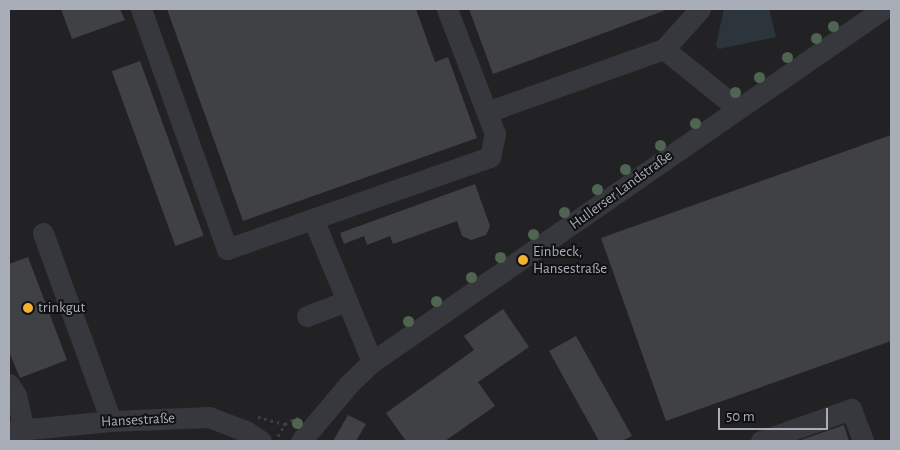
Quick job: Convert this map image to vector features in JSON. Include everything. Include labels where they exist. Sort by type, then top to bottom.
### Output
[{"type":"street","points":[[141,9],[227,249],[490,157],[495,134],[447,9]]},
{"type":"street","points":[[486,112],[664,49],[700,9]]},
{"type":"street","name":"Hullerser Landstraße","points":[[302,441],[349,384],[372,362],[736,108],[883,9]]},
{"type":"street","points":[[664,49],[736,108]]},
{"type":"street","points":[[314,220],[372,362]]},
{"type":"street","points":[[43,233],[111,421]]},
{"type":"street","points":[[307,316],[346,301]]},
{"type":"street","points":[[9,384],[16,395],[16,431]]},
{"type":"street","points":[[761,441],[851,408],[863,441]]},
{"type":"street","name":"Hansestraße","points":[[16,431],[61,434],[111,421],[210,417],[246,431],[261,441]]},
{"type":"shaded area","points":[[9,9],[891,9],[891,441],[9,441]]},
{"type":"shaded area","points":[[724,9],[769,9],[776,37],[719,49],[716,45]]},
{"type":"building","points":[[61,9],[120,9],[125,20],[72,39]]},
{"type":"building","points":[[167,9],[416,9],[435,62],[448,57],[477,138],[243,221]]},
{"type":"building","points":[[469,9],[666,9],[666,10],[493,74]]},
{"type":"building","points":[[140,61],[204,236],[175,246],[112,71]]},
{"type":"building","points":[[891,135],[891,341],[666,421],[601,238]]},
{"type":"building","points":[[475,184],[490,226],[486,235],[471,240],[462,236],[457,221],[393,244],[390,236],[367,245],[364,236],[344,244],[340,233]]},
{"type":"building","name":"trinkgut","points":[[28,257],[67,360],[20,378],[9,352],[9,264]]},
{"type":"building","points":[[503,309],[529,347],[478,382],[495,406],[445,441],[406,441],[386,413],[474,350],[464,336]]},
{"type":"building","points":[[576,336],[632,436],[622,441],[599,441],[549,351]]},
{"type":"building","points":[[348,415],[366,424],[356,441],[333,441]]},
{"type":"building","points":[[844,425],[849,441],[798,441]]},
{"type":"place","name":"Einbeck, Hansestraße","points":[[523,260]]},
{"type":"place","name":"trinkgut","points":[[28,308]]}]
